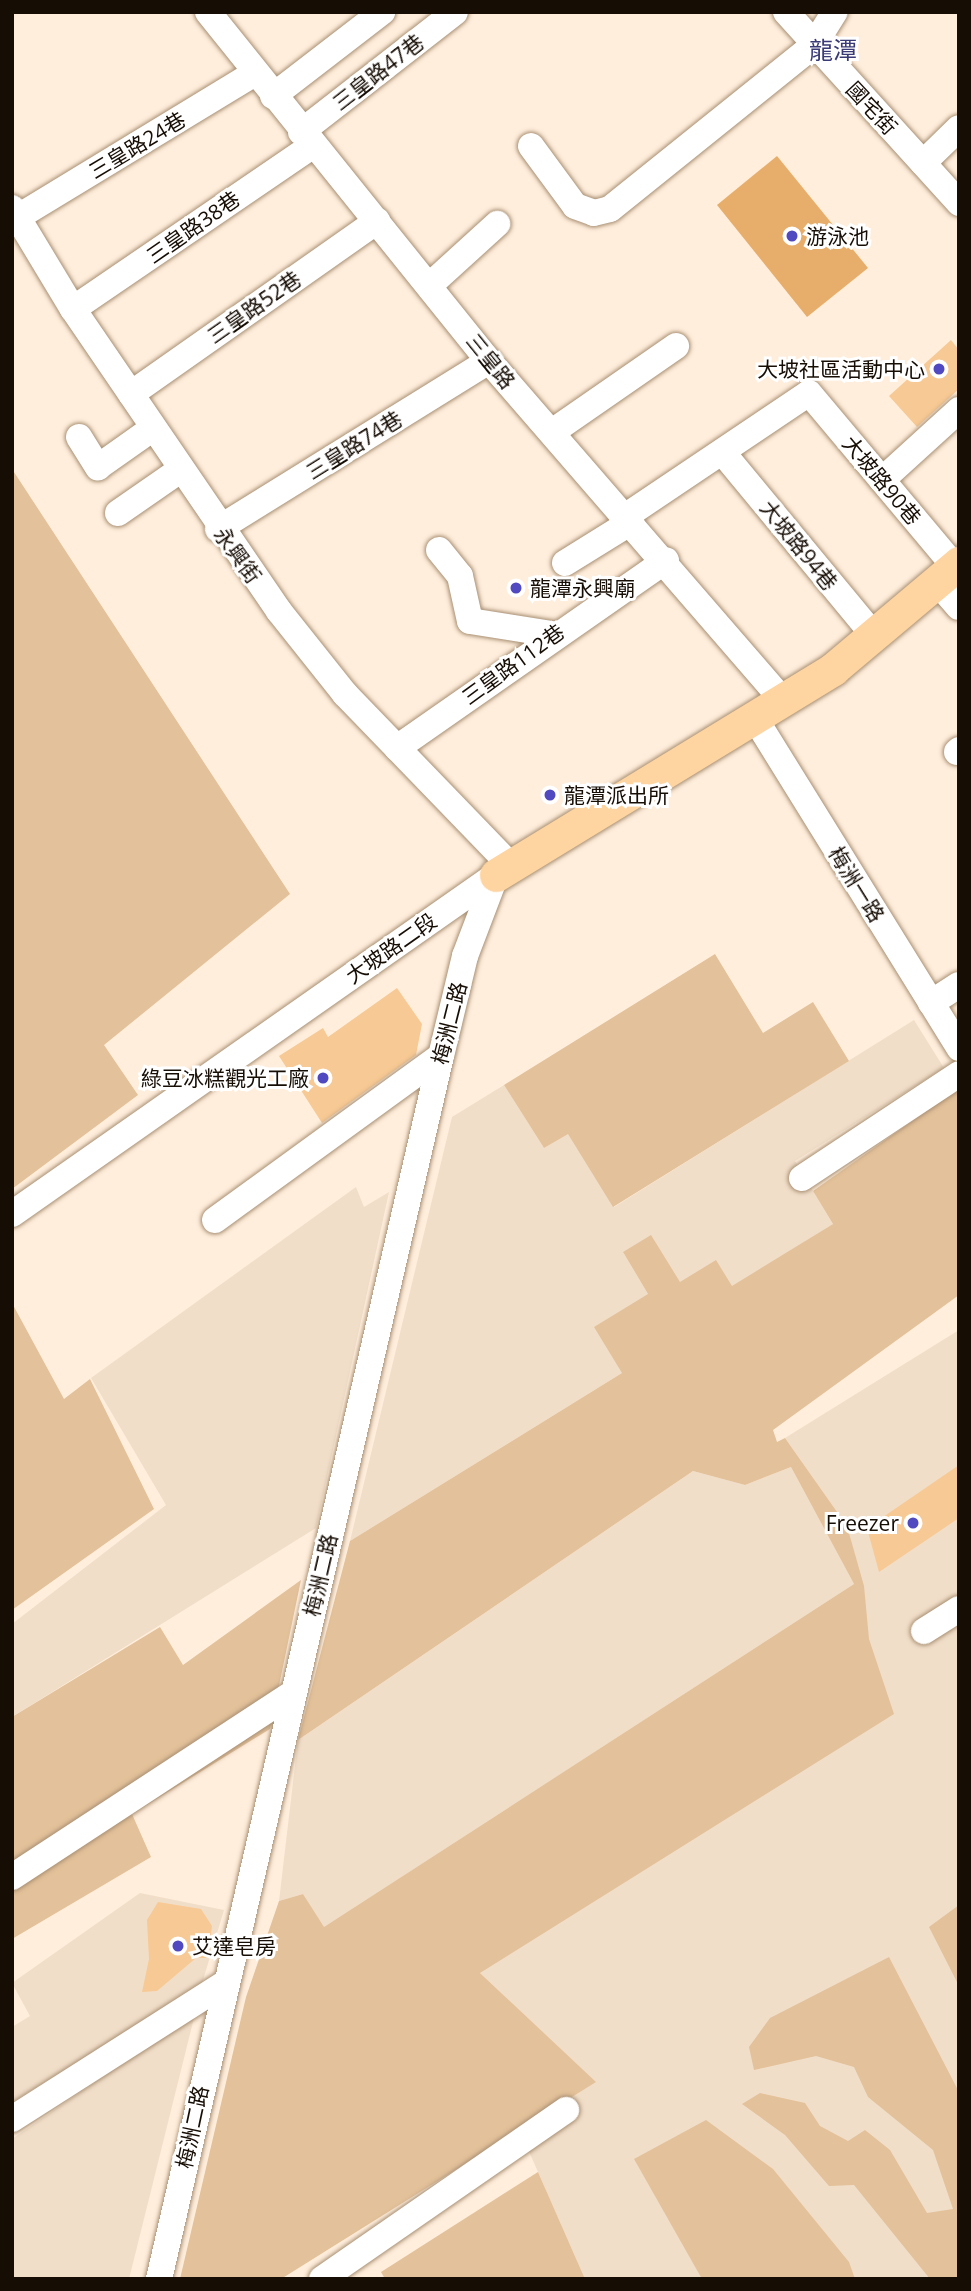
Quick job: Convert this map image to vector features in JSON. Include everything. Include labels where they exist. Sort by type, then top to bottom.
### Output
[{"type":"main road","name":"大坡路二段","points":[[503,870],[784,702],[875,637],[950,571]]},
{"type":"street","points":[[273,96],[382,12]]},
{"type":"street","name":"三皇路47巷","points":[[307,139],[455,12]]},
{"type":"street","name":"國宅街","points":[[786,12],[959,203]]},
{"type":"street","points":[[531,146],[575,206],[594,212],[610,209],[814,45],[835,12]]},
{"type":"street","name":"三皇路","points":[[221,17],[273,96],[489,361],[666,560],[784,702]]},
{"type":"street","name":"三皇路24巷","points":[[15,212],[256,73]]},
{"type":"street","points":[[923,163],[959,128]]},
{"type":"street","name":"三皇路38巷","points":[[73,309],[307,139]]},
{"type":"street","name":"永興街","points":[[15,212],[73,309],[218,529],[345,694],[397,748],[437,782],[503,870]]},
{"type":"street","name":"三皇路52巷","points":[[131,394],[377,221]]},
{"type":"street","points":[[429,285],[497,224]]},
{"type":"street","points":[[552,432],[676,346]]},
{"type":"street","name":"三皇路74巷","points":[[218,529],[489,361]]},
{"type":"street","name":"大坡路90巷","points":[[723,453],[809,393],[882,480],[950,571],[959,607]]},
{"type":"street","points":[[882,480],[959,410]]},
{"type":"street","points":[[79,438],[98,467],[153,428]]},
{"type":"street","points":[[565,563],[723,453]]},
{"type":"street","name":"大坡路94巷","points":[[723,453],[875,637]]},
{"type":"street","points":[[118,513],[180,470]]},
{"type":"street","points":[[439,550],[460,576],[470,621],[552,634]]},
{"type":"street","name":"三皇路112巷","points":[[397,748],[552,634],[666,560]]},
{"type":"street","name":"梅洲一路","points":[[756,720],[959,1048]]},
{"type":"street","name":"梅洲二路","points":[[159,2279],[224,1984],[465,956],[503,870]]},
{"type":"street","name":"大坡路二段","points":[[12,1214],[503,870]]},
{"type":"street","points":[[931,1003],[959,985]]},
{"type":"street","points":[[215,1220],[441,1056]]},
{"type":"street","points":[[802,1178],[959,1074]]},
{"type":"street","points":[[924,1631],[959,1609]]},
{"type":"street","points":[[12,1877],[293,1693]]},
{"type":"street","points":[[12,2119],[224,1984]]},
{"type":"street","points":[[322,2279],[566,2110]]},
{"type":"shaded area","name":"游泳池","points":[[777,156],[868,268],[807,317],[717,205]]},
{"type":"shaded area","points":[[12,469],[290,894],[104,1045],[138,1095],[12,1189]]},
{"type":"shaded area","points":[[715,954],[763,1033],[813,1002],[849,1061],[613,1207],[568,1134],[544,1148],[504,1085]]},
{"type":"shaded area","points":[[914,1020],[944,1068],[795,1161],[833,1224],[732,1287],[680,1282],[623,1252],[648,1294],[622,1373],[350,1541],[452,1117],[504,1085],[544,1148],[568,1133],[614,1207]]},
{"type":"shaded area","points":[[959,1088],[959,1295],[773,1430],[777,1442],[785,1438],[847,1526],[864,1586],[869,1639],[894,1714],[480,1973],[596,2082],[281,2279],[180,2279],[246,1997],[279,1901],[303,1894],[324,1927],[854,1584],[791,1467],[745,1485],[693,1471],[298,1740],[350,1541],[622,1373],[594,1327],[648,1294],[623,1252],[651,1235],[680,1282],[716,1260],[732,1286],[833,1224],[813,1191]]},
{"type":"shaded area","points":[[356,1187],[364,1207],[389,1192],[316,1528],[12,1717],[12,1624],[166,1505],[91,1378]]},
{"type":"shaded area","points":[[12,1303],[64,1399],[90,1379],[154,1509],[12,1610]]},
{"type":"shaded area","points":[[959,1330],[959,2279],[585,2279],[520,2131],[595,2082],[480,1973],[868,1636],[847,1526],[785,1438]]},
{"type":"shaded area","points":[[791,1467],[854,1584],[323,1928],[303,1894],[279,1901],[298,1740],[693,1471],[745,1485]]},
{"type":"shaded area","points":[[301,1580],[270,1729],[132,1814],[151,1857],[12,1939],[12,1717],[160,1627],[183,1665]]},
{"type":"shaded area","points":[[140,1893],[224,1910],[201,1987],[12,2102],[12,2027],[30,2016],[12,1983]]},
{"type":"shaded area","points":[[959,1905],[959,1986],[929,1927]]},
{"type":"shaded area","points":[[889,1957],[959,2092],[959,2279],[930,2279],[854,2185],[829,2186],[785,2135],[742,2104],[760,2093],[805,2103],[820,2126],[848,2141],[865,2130],[890,2150],[927,2213],[953,2209],[933,2150],[868,2097],[854,2067],[816,2056],[754,2070],[749,2047],[770,2018]]},
{"type":"shaded area","points":[[195,2014],[129,2279],[12,2279],[12,2139]]},
{"type":"shaded area","points":[[706,2120],[773,2169],[849,2262],[855,2279],[702,2279],[634,2159]]},
{"type":"shaded area","points":[[538,2172],[585,2279],[385,2279],[381,2272]]},
{"type":"building","name":"大坡社區活動中心","points":[[951,340],[959,350],[959,389],[917,427],[889,396]]},
{"type":"building","points":[[397,988],[422,1024],[416,1055],[322,1123],[279,1056],[323,1028],[328,1037]]},
{"type":"building","name":"Freezer","points":[[959,1465],[959,1518],[879,1572],[867,1528]]},
{"type":"building","name":"艾達皂房","points":[[158,1902],[201,1909],[212,1926],[208,1958],[196,1958],[157,1991],[142,1992],[149,1959],[147,1920]]},
{"type":"place","name":"游泳池","points":[[792,236]]},
{"type":"place","name":"大坡社區活動中心","points":[[939,369]]},
{"type":"place","name":"龍潭永興廟","points":[[516,588]]},
{"type":"place","name":"龍潭派出所","points":[[550,795]]},
{"type":"place","name":"綠豆冰糕觀光工廠","points":[[323,1078]]},
{"type":"place","name":"Freezer","points":[[913,1523]]},
{"type":"place","name":"艾達皂房","points":[[178,1946]]},
{"type":"district","name":"龍潭","points":[[833,50]]}]
